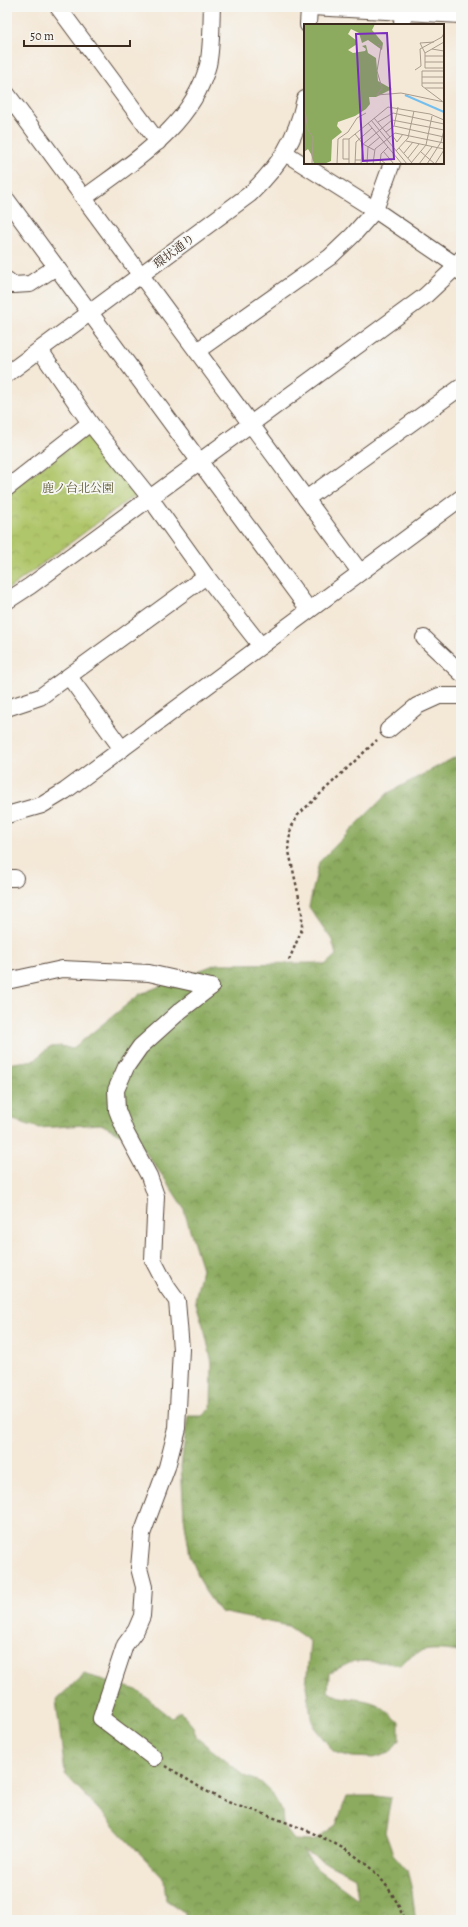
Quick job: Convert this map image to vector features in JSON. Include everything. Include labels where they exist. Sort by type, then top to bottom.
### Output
[{"type":"street","points":[[58,7],[158,142]]},
{"type":"street","points":[[84,198],[158,142],[194,100],[208,64],[212,7]]},
{"type":"street","points":[[308,24],[310,7],[403,15],[461,14]]},
{"type":"street","points":[[7,94],[360,572]]},
{"type":"street","name":"環状通り","points":[[7,373],[250,194],[276,167],[285,153],[301,118],[304,104]]},
{"type":"street","points":[[7,601],[30,586],[426,296],[460,266],[285,153]]},
{"type":"street","points":[[197,351],[330,258],[375,210],[392,164]]},
{"type":"street","points":[[7,200],[309,610]]},
{"type":"street","points":[[7,280],[13,285],[30,284],[56,267]]},
{"type":"street","points":[[40,350],[90,422],[150,498],[206,576],[261,646]]},
{"type":"street","points":[[306,499],[461,387]]},
{"type":"street","points":[[7,488],[90,422]]},
{"type":"street","points":[[7,816],[42,805],[65,791],[461,498]]},
{"type":"street","points":[[7,708],[40,698],[70,678],[206,576]]},
{"type":"street","points":[[424,638],[461,673]]},
{"type":"street","points":[[70,678],[122,748]]},
{"type":"street","points":[[388,730],[417,706],[439,696],[461,696]]},
{"type":"street","points":[[7,981],[62,969],[149,973],[211,987],[180,1011],[140,1047],[126,1067],[116,1090],[117,1110],[126,1133],[149,1176],[156,1196],[153,1260],[167,1287],[177,1301],[181,1349],[177,1428],[167,1467],[142,1534],[139,1568],[144,1587],[142,1616],[136,1630],[125,1645],[101,1718],[154,1758]]},
{"type":"path","points":[[289,960],[302,929],[302,911],[288,847],[291,828],[298,815],[388,730]]},
{"type":"path","points":[[154,1758],[205,1790],[244,1808],[253,1810],[325,1838],[361,1859],[387,1886],[398,1902],[404,1920]]},
{"type":"green space","name":"鹿ノ台北公園","points":[[90,430],[136,494],[7,590],[7,494]]},
{"type":"green space","points":[[461,754],[461,1652],[428,1650],[414,1655],[400,1665],[381,1662],[354,1661],[329,1673],[328,1692],[340,1697],[368,1701],[377,1704],[399,1722],[399,1740],[390,1753],[374,1758],[352,1757],[334,1752],[314,1727],[306,1686],[310,1641],[288,1626],[220,1612],[205,1591],[190,1556],[184,1517],[181,1466],[188,1416],[202,1416],[211,1408],[212,1363],[205,1332],[195,1300],[202,1269],[183,1207],[140,1145],[101,1124],[39,1128],[7,1118],[7,1064],[35,1060],[49,1047],[62,1046],[72,1049],[140,994],[216,964],[317,963],[325,965],[336,955],[332,940],[309,907],[319,862],[388,793]]},
{"type":"green space","points":[[84,1674],[137,1690],[172,1718],[180,1711],[192,1724],[197,1738],[245,1776],[262,1783],[271,1792],[282,1810],[283,1825],[294,1840],[313,1841],[336,1825],[347,1796],[376,1796],[391,1798],[385,1832],[393,1854],[407,1870],[412,1890],[415,1916],[419,1920],[187,1920],[184,1912],[166,1900],[164,1879],[65,1774],[56,1700]],"holes":[[[302,1850],[355,1877],[358,1899],[317,1869]]]}]
